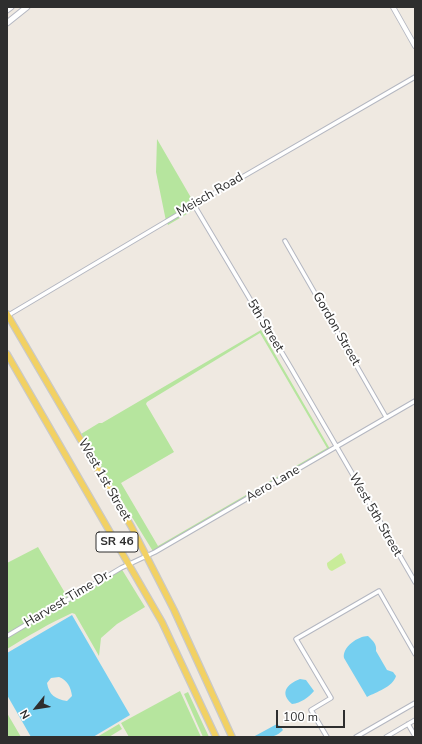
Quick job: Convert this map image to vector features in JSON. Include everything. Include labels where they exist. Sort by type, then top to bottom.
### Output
[{"type":"main road","points":[[7,10],[11,7]]},
{"type":"main road","points":[[7,23],[27,7]]},
{"type":"main road","name":"West 1st Street","points":[[7,315],[125,515],[147,556],[174,610],[232,737]]},
{"type":"main road","name":"West 1st Street","points":[[7,354],[170,635],[216,737]]},
{"type":"street","points":[[393,7],[415,46]]},
{"type":"street","name":"Meisch Road","points":[[7,315],[415,77]]},
{"type":"street","name":"5th Street","points":[[194,205],[336,447]]},
{"type":"street","name":"Gordon Street","points":[[285,241],[386,417]]},
{"type":"street","name":"Aero Lane","points":[[130,564],[147,556],[263,490],[415,400]]},
{"type":"street","name":"West 5th Street","points":[[336,447],[415,582]]},
{"type":"street","name":"Harvest Time Dr.","points":[[7,636],[130,564]]},
{"type":"street","points":[[327,737],[311,710],[331,698],[296,638],[379,591],[415,654]]},
{"type":"street","points":[[356,737],[415,704]]},
{"type":"street","points":[[386,737],[415,720]]},
{"type":"street","points":[[408,724],[415,736]]},
{"type":"green space","points":[[157,139],[197,208],[168,225],[156,172]]},
{"type":"green space","points":[[261,330],[330,449],[154,553],[81,434],[99,423],[102,423]],"holes":[[[260,333],[327,448],[158,546],[121,483],[174,452],[146,404],[147,402]]]},
{"type":"green space","points":[[38,547],[68,598],[121,568],[145,607],[117,624],[101,638],[99,656],[75,614],[72,613],[7,649],[7,563]]},
{"type":"green space","points":[[341,553],[346,563],[332,571],[328,568],[327,563]]},
{"type":"green space","points":[[180,691],[201,737],[129,737],[121,723]]},
{"type":"green space","points":[[188,692],[209,737],[203,737],[184,694]]},
{"type":"green space","points":[[7,713],[21,737],[7,737]]},
{"type":"green space","points":[[119,724],[122,729],[109,737],[97,737]]},
{"type":"water","points":[[72,615],[130,715],[93,737],[31,737],[7,695],[7,653]],"holes":[[[59,677],[70,687],[72,696],[67,701],[53,696],[49,691],[47,683],[51,678]]]},
{"type":"water","points":[[368,636],[375,644],[376,651],[387,670],[393,672],[396,676],[388,686],[367,697],[344,658],[344,654],[348,646],[355,640]]},
{"type":"water","points":[[300,679],[306,680],[314,691],[299,702],[292,704],[286,696],[286,689],[291,683]]},
{"type":"water","points":[[277,724],[283,730],[277,735],[270,737],[253,737]]}]
